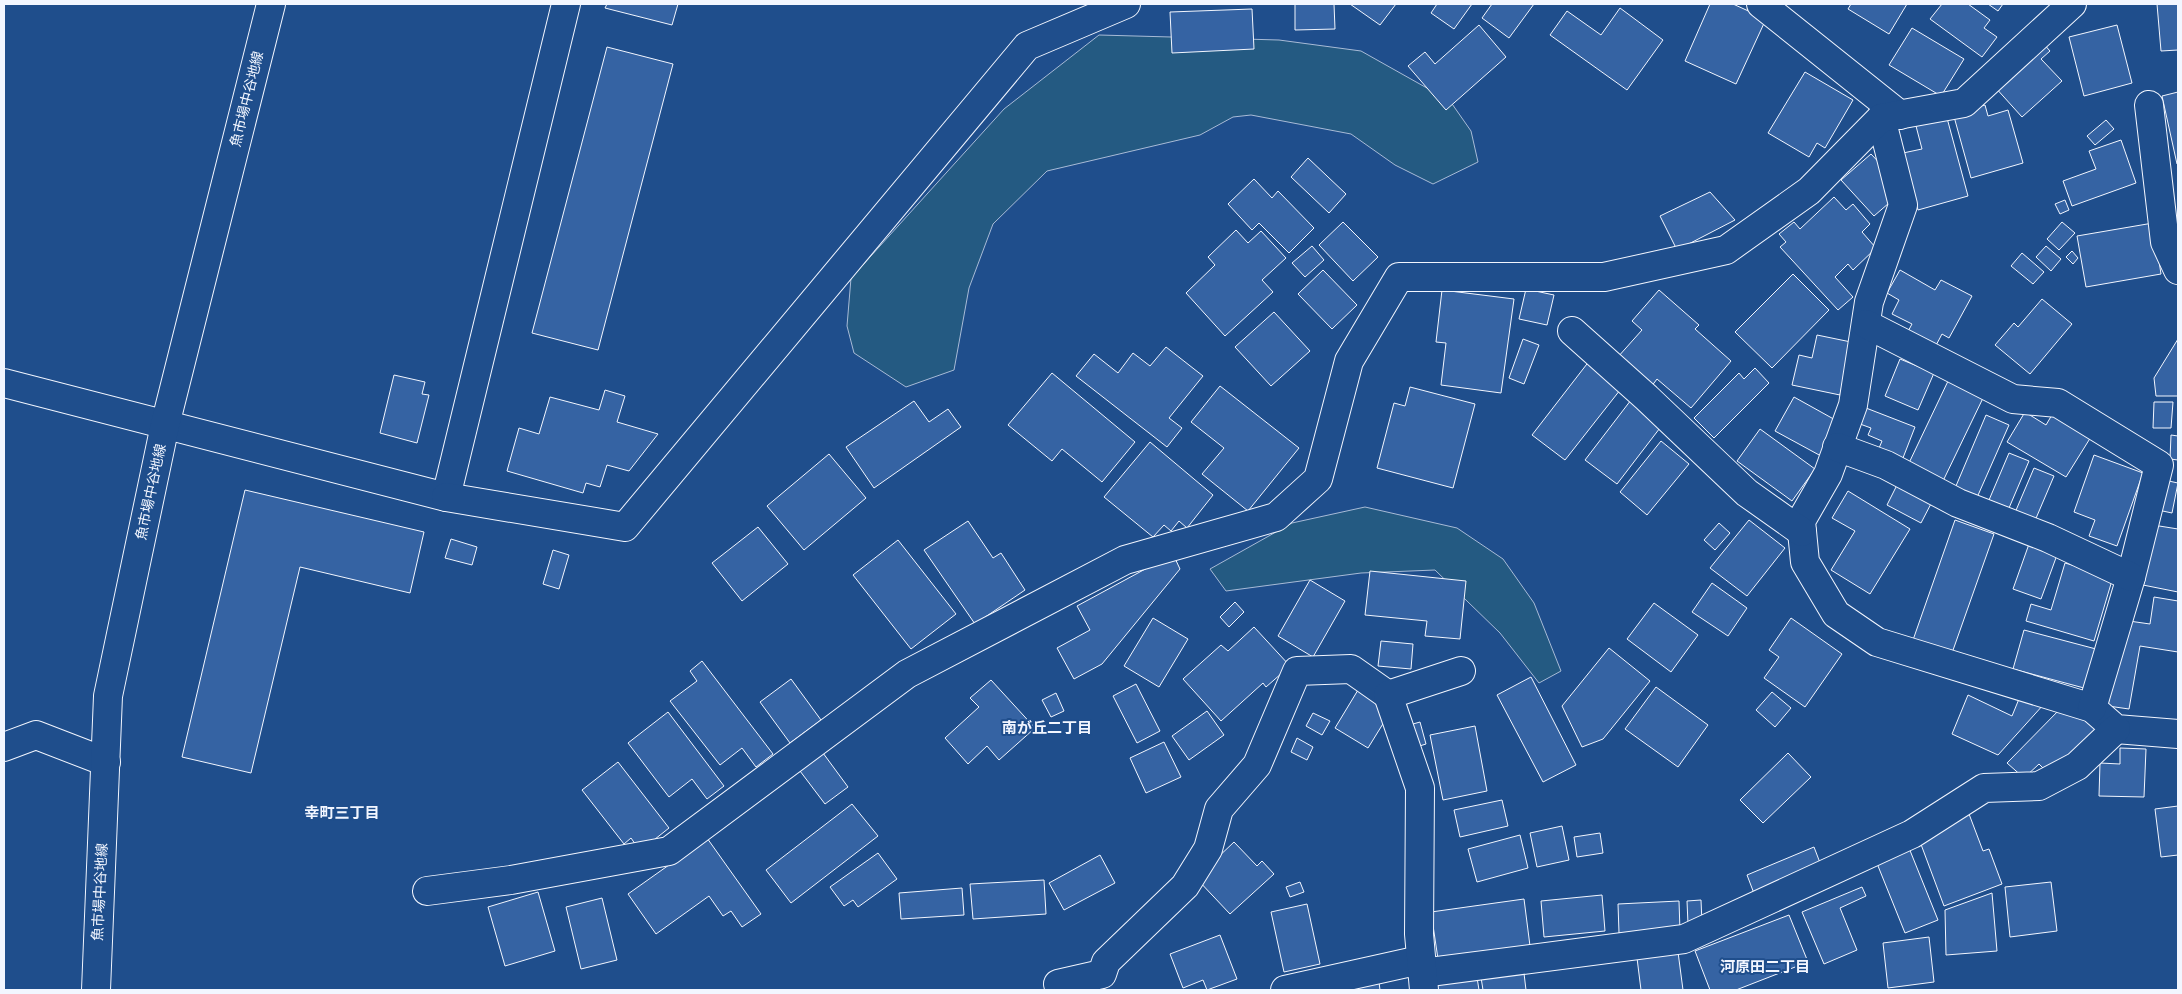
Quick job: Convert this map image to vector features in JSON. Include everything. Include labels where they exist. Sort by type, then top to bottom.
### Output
[{"type":"street","name":"魚市場中谷地線","points":[[96,990],[108,696],[165,424],[271,4]]},
{"type":"street","points":[[446,497],[566,4]]},
{"type":"street","points":[[4,383],[446,497],[625,527],[1027,46],[1126,4]]},
{"type":"street","points":[[1761,4],[1891,117],[1903,205],[1870,302],[1853,405],[1828,474],[1801,521],[1805,562],[1836,614],[1877,642],[2092,708],[2116,729],[2178,734]]},
{"type":"street","points":[[427,891],[511,880],[669,852],[907,674],[1125,560],[1276,517],[1318,479],[1349,361],[1399,277],[1604,277],[1726,250],[1809,191],[1891,117],[1964,103],[2072,4]]},
{"type":"street","points":[[2148,105],[2165,242],[2178,270]]},
{"type":"street","points":[[1866,324],[2013,399],[2058,404],[2159,465],[2130,577],[2092,708]]},
{"type":"street","points":[[1572,330],[1747,493],[1802,532]]},
{"type":"street","points":[[1837,447],[1886,465],[1958,503],[2048,538],[2130,577]]},
{"type":"street","points":[[1060,990],[1058,984],[1102,974],[1106,962],[1185,886],[1208,849],[1218,809],[1257,765],[1297,671],[1350,668],[1388,695],[1420,788],[1422,974]]},
{"type":"street","points":[[1388,695],[1461,671]]},
{"type":"street","points":[[1285,990],[1684,939],[1912,834],[1984,788],[2039,786],[2077,766],[2116,729]]},
{"type":"street","points":[[4,747],[36,735],[106,762]]},
{"type":"shaded area","points":[[1099,35],[1279,40],[1361,51],[1450,101],[1471,131],[1478,162],[1433,184],[1395,165],[1351,134],[1251,115],[1233,117],[1200,135],[1047,171],[993,224],[969,288],[954,370],[906,387],[854,353],[847,326],[851,278],[1004,109]]},
{"type":"shaded area","points":[[1365,507],[1457,528],[1503,559],[1534,603],[1561,671],[1539,683],[1500,633],[1435,570],[1361,573],[1226,591],[1210,569],[1292,523]]},
{"type":"building","points":[[607,4],[678,4],[672,25],[605,8]]},
{"type":"building","points":[[1295,4],[1334,4],[1335,29],[1295,30]]},
{"type":"building","points":[[1350,4],[1396,4],[1380,25]]},
{"type":"building","points":[[1437,4],[1472,4],[1454,29],[1431,13]]},
{"type":"building","points":[[1492,4],[1534,4],[1509,38],[1482,18]]},
{"type":"building","points":[[1710,4],[1733,4],[1766,19],[1736,84],[1685,61]]},
{"type":"building","points":[[1851,4],[1907,4],[1889,34],[1848,9]]},
{"type":"building","points":[[1942,4],[1968,4],[1990,20],[1984,28],[1997,37],[1982,57],[1930,19]]},
{"type":"building","points":[[1988,4],[2003,4],[1998,11]]},
{"type":"building","points":[[2157,4],[2178,4],[2178,50],[2161,51]]},
{"type":"building","points":[[1620,8],[1663,40],[1627,90],[1550,35],[1567,11],[1601,35]]},
{"type":"building","points":[[1252,9],[1254,49],[1172,53],[1170,12]]},
{"type":"building","points":[[1479,25],[1506,57],[1446,110],[1408,66],[1425,52],[1435,64]]},
{"type":"building","points":[[2117,25],[2132,83],[2084,96],[2069,37]]},
{"type":"building","points":[[1912,28],[1964,59],[1941,96],[1889,65]]},
{"type":"building","points":[[2042,42],[2050,51],[2041,59],[2062,81],[2022,117],[1994,86]]},
{"type":"building","points":[[607,47],[673,64],[598,350],[532,333]]},
{"type":"building","points":[[1805,72],[1853,100],[1825,148],[1817,143],[1809,157],[1768,133]]},
{"type":"building","points":[[2178,92],[2178,164],[2177,164],[2162,96]]},
{"type":"building","points":[[1985,105],[1988,116],[2008,110],[2023,163],[1971,178],[1953,113]]},
{"type":"building","points":[[1947,118],[1968,196],[1918,210],[1903,153],[1922,149],[1916,126]]},
{"type":"building","points":[[2106,120],[2114,129],[2095,145],[2087,136]]},
{"type":"building","points":[[2121,140],[2136,183],[2072,206],[2063,181],[2096,169],[2089,151]]},
{"type":"building","points":[[1871,154],[1887,171],[1889,203],[1874,216],[1841,180]]},
{"type":"building","points":[[1308,158],[1346,194],[1329,213],[1291,177]]},
{"type":"building","points":[[1254,179],[1272,198],[1278,191],[1314,228],[1289,253],[1259,223],[1252,230],[1228,204]]},
{"type":"building","points":[[1710,192],[1735,220],[1677,250],[1660,216]]},
{"type":"building","points":[[1834,197],[1846,210],[1853,204],[1870,224],[1862,232],[1876,248],[1853,270],[1848,264],[1835,277],[1853,297],[1838,310],[1780,247],[1786,242],[1779,234],[1794,222],[1800,229]]},
{"type":"building","points":[[2065,200],[2069,210],[2060,214],[2055,204]]},
{"type":"building","points":[[1343,222],[1378,257],[1353,281],[1319,245]]},
{"type":"building","points":[[2062,222],[2075,233],[2059,250],[2047,239]]},
{"type":"building","points":[[2153,223],[2161,274],[2086,287],[2077,236]]},
{"type":"building","points":[[1236,230],[1248,243],[1261,231],[1286,258],[1262,280],[1273,292],[1225,336],[1186,293],[1215,265],[1208,257]]},
{"type":"building","points":[[1312,246],[1324,260],[1305,277],[1292,263]]},
{"type":"building","points":[[2046,246],[2061,259],[2051,271],[2036,257]]},
{"type":"building","points":[[2072,251],[2078,258],[2073,264],[2066,257]]},
{"type":"building","points":[[2022,253],[2044,272],[2033,284],[2011,266]]},
{"type":"building","points":[[1323,270],[1357,305],[1332,329],[1298,294]]},
{"type":"building","points":[[1900,270],[1935,290],[1941,280],[1972,296],[1949,338],[1942,334],[1933,351],[1906,335],[1912,324],[1892,314],[1899,300],[1887,293]]},
{"type":"building","points":[[1793,274],[1829,310],[1772,368],[1735,332]]},
{"type":"building","points":[[1526,289],[1554,295],[1547,325],[1519,319]]},
{"type":"building","points":[[1442,290],[1514,299],[1501,393],[1441,385],[1446,343],[1436,342]]},
{"type":"building","points":[[1659,290],[1699,325],[1695,329],[1731,361],[1691,408],[1657,379],[1651,387],[1617,358],[1642,330],[1632,321]]},
{"type":"building","points":[[2042,299],[2072,324],[2030,374],[1995,345],[2014,323],[2018,327]]},
{"type":"building","points":[[1274,312],[1310,351],[1271,386],[1235,347]]},
{"type":"building","points":[[1817,335],[1851,342],[1840,395],[1792,385],[1799,355],[1812,358]]},
{"type":"building","points":[[1523,339],[1539,345],[1524,384],[1509,378]]},
{"type":"building","points":[[2178,339],[2178,396],[2156,396],[2154,378]]},
{"type":"building","points":[[1166,347],[1203,376],[1169,418],[1182,428],[1167,447],[1076,376],[1094,354],[1118,373],[1133,353],[1150,366]]},
{"type":"building","points":[[1900,359],[1934,373],[1918,410],[1885,396]]},
{"type":"building","points":[[1590,360],[1624,385],[1565,460],[1532,435]]},
{"type":"building","points":[[1755,368],[1769,383],[1714,438],[1694,418],[1739,373],[1744,379]]},
{"type":"building","points":[[1052,373],[1135,442],[1102,482],[1062,449],[1052,461],[1008,425]]},
{"type":"building","points":[[394,375],[425,382],[422,394],[429,395],[417,443],[380,433]]},
{"type":"building","points":[[1949,379],[1984,396],[1943,481],[1908,465]]},
{"type":"building","points":[[1220,386],[1299,448],[1248,511],[1202,474],[1224,448],[1191,422]]},
{"type":"building","points":[[1410,387],[1475,404],[1453,488],[1377,468],[1394,403],[1405,406]]},
{"type":"building","points":[[605,390],[625,396],[617,422],[658,434],[629,471],[607,465],[600,487],[586,483],[583,493],[507,471],[519,428],[539,434],[550,397],[599,410]]},
{"type":"building","points":[[1794,397],[1839,422],[1821,456],[1775,431]]},
{"type":"building","points":[[1631,400],[1663,424],[1617,484],[1585,460]]},
{"type":"building","points":[[914,401],[929,422],[948,409],[961,427],[874,488],[846,447]]},
{"type":"building","points":[[2154,402],[2173,402],[2171,428],[2153,428]]},
{"type":"building","points":[[1866,408],[1915,427],[1901,463],[1877,453],[1882,441],[1868,435],[1871,428],[1860,424]]},
{"type":"building","points":[[2056,408],[2094,432],[2066,477],[2007,442],[2025,412],[2046,425]]},
{"type":"building","points":[[1986,415],[2009,425],[1975,502],[1953,493]]},
{"type":"building","points":[[1760,429],[1815,469],[1792,501],[1737,461]]},
{"type":"building","points":[[2171,435],[2178,436],[2178,460],[2170,459]]},
{"type":"building","points":[[1661,441],[1689,464],[1647,515],[1620,492]]},
{"type":"building","points":[[1150,442],[1213,495],[1187,528],[1179,521],[1171,531],[1164,525],[1153,537],[1104,497]]},
{"type":"building","points":[[2009,453],[2029,461],[2009,508],[1989,500]]},
{"type":"building","points":[[829,454],[866,498],[804,550],[767,506]]},
{"type":"building","points":[[2094,455],[2143,473],[2117,546],[2089,536],[2095,520],[2074,512]]},
{"type":"building","points":[[2034,468],[2054,476],[2034,523],[2014,515]]},
{"type":"building","points":[[2164,480],[2178,483],[2172,513],[2158,510]]},
{"type":"building","points":[[1899,481],[1934,498],[1921,523],[1887,505]]},
{"type":"building","points":[[245,490],[424,532],[410,593],[300,567],[251,773],[182,757]]},
{"type":"building","points":[[1848,491],[1910,529],[1870,594],[1831,570],[1855,531],[1832,518]]},
{"type":"building","points":[[1749,520],[1785,548],[1747,596],[1710,568]]},
{"type":"building","points":[[1955,520],[1994,534],[1952,653],[1913,640]]},
{"type":"building","points":[[968,521],[993,558],[1001,553],[1025,590],[975,624],[924,550]]},
{"type":"building","points":[[1719,523],[1730,533],[1715,550],[1704,540]]},
{"type":"building","points":[[2153,525],[2178,529],[2178,592],[2143,585]]},
{"type":"building","points":[[758,527],[788,564],[742,601],[712,563]]},
{"type":"building","points":[[451,539],[477,547],[472,565],[445,558]]},
{"type":"building","points":[[898,540],[956,614],[911,649],[853,575]]},
{"type":"building","points":[[2029,544],[2057,555],[2041,599],[2013,589]]},
{"type":"building","points":[[553,550],[569,555],[559,589],[543,584]]},
{"type":"building","points":[[1173,554],[1180,569],[1102,664],[1074,679],[1057,648],[1090,630],[1077,606]]},
{"type":"building","points":[[2065,563],[2113,577],[2094,641],[2026,621],[2031,604],[2051,610]]},
{"type":"building","points":[[1370,571],[1466,581],[1460,639],[1425,636],[1427,621],[1365,615]]},
{"type":"building","points":[[1310,580],[1345,601],[1313,657],[1278,636]]},
{"type":"building","points":[[1712,583],[1747,608],[1728,636],[1692,612]]},
{"type":"building","points":[[2154,597],[2178,601],[2178,652],[2140,646],[2129,709],[2108,706],[2122,620],[2150,624]]},
{"type":"building","points":[[1235,602],[1244,612],[1229,627],[1220,617]]},
{"type":"building","points":[[1654,603],[1698,635],[1671,672],[1627,639]]},
{"type":"building","points":[[1153,618],[1188,639],[1159,687],[1124,666]]},
{"type":"building","points":[[1791,618],[1842,654],[1805,707],[1764,678],[1779,657],[1769,650]]},
{"type":"building","points":[[1254,627],[1290,666],[1266,687],[1263,683],[1221,721],[1183,679],[1221,645],[1228,651]]},
{"type":"building","points":[[2024,630],[2096,649],[2084,688],[2013,669]]},
{"type":"building","points":[[1381,641],[1413,644],[1411,669],[1378,666]]},
{"type":"building","points":[[1609,648],[1650,681],[1603,739],[1582,747],[1562,706]]},
{"type":"building","points":[[702,661],[773,754],[756,767],[742,748],[720,765],[670,701],[697,681],[690,671]]},
{"type":"building","points":[[1531,677],[1576,765],[1543,782],[1497,695]]},
{"type":"building","points":[[791,679],[821,720],[790,743],[760,702]]},
{"type":"building","points":[[991,680],[1035,728],[999,760],[987,746],[968,764],[945,738],[979,707],[970,698]]},
{"type":"building","points":[[1136,684],[1160,731],[1137,743],[1113,696]]},
{"type":"building","points":[[1656,687],[1708,725],[1678,767],[1625,729]]},
{"type":"building","points":[[1358,690],[1379,702],[1377,707],[1389,714],[1368,748],[1335,728]]},
{"type":"building","points":[[1772,692],[1791,708],[1775,727],[1756,710]]},
{"type":"building","points":[[1056,693],[1064,711],[1051,717],[1042,700]]},
{"type":"building","points":[[2021,694],[2044,704],[1998,755],[1952,734],[1968,695],[2012,716]]},
{"type":"building","points":[[2062,707],[2103,730],[2064,767],[2048,773],[2039,764],[2024,778],[2007,763]]},
{"type":"building","points":[[1207,711],[1224,735],[1189,760],[1172,736]]},
{"type":"building","points":[[668,712],[724,786],[707,799],[692,779],[669,797],[628,743]]},
{"type":"building","points":[[1313,713],[1330,721],[1322,735],[1306,726]]},
{"type":"building","points":[[1420,722],[1426,744],[1413,748],[1406,726]]},
{"type":"building","points":[[1475,726],[1487,791],[1443,800],[1430,735]]},
{"type":"building","points":[[1297,738],[1313,747],[1307,760],[1291,752]]},
{"type":"building","points":[[1164,742],[1181,777],[1146,793],[1130,758]]},
{"type":"building","points":[[2120,748],[2146,749],[2144,797],[2099,796],[2100,763],[2120,764]]},
{"type":"building","points":[[823,753],[848,787],[825,804],[800,771]]},
{"type":"building","points":[[1788,753],[1811,777],[1763,823],[1740,800]]},
{"type":"building","points":[[618,762],[669,828],[640,851],[631,838],[624,844],[582,790]]},
{"type":"building","points":[[1502,800],[1508,826],[1460,837],[1454,810]]},
{"type":"building","points":[[852,804],[878,836],[791,903],[766,870]]},
{"type":"building","points":[[1966,806],[1983,851],[1989,849],[2002,884],[1944,906],[1919,839]]},
{"type":"building","points":[[2178,806],[2178,855],[2161,857],[2155,809]]},
{"type":"building","points":[[1562,826],[1569,860],[1537,867],[1530,833]]},
{"type":"building","points":[[1600,833],[1603,853],[1577,857],[1574,837]]},
{"type":"building","points":[[1520,835],[1528,868],[1477,882],[1468,849]]},
{"type":"building","points":[[707,838],[761,914],[742,927],[731,911],[723,916],[709,896],[656,934],[628,894]]},
{"type":"building","points":[[1234,842],[1257,866],[1262,861],[1274,874],[1230,914],[1196,878]]},
{"type":"building","points":[[1814,847],[1822,868],[1755,896],[1747,875]]},
{"type":"building","points":[[1909,848],[1938,920],[1905,933],[1876,861]]},
{"type":"building","points":[[878,853],[897,879],[858,907],[853,900],[844,906],[830,887]]},
{"type":"building","points":[[1100,855],[1115,883],[1064,910],[1049,883]]},
{"type":"building","points":[[1044,880],[1046,914],[973,919],[970,884]]},
{"type":"building","points":[[1300,882],[1304,892],[1290,897],[1286,887]]},
{"type":"building","points":[[2051,882],[2057,931],[2010,937],[2005,887]]},
{"type":"building","points":[[1862,887],[1866,896],[1840,908],[1857,950],[1824,964],[1802,912]]},
{"type":"building","points":[[962,888],[964,915],[901,919],[899,893]]},
{"type":"building","points":[[538,892],[555,951],[505,966],[488,907]]},
{"type":"building","points":[[1992,893],[1997,951],[1946,955],[1945,910]]},
{"type":"building","points":[[1602,895],[1605,931],[1544,937],[1541,901]]},
{"type":"building","points":[[602,898],[617,960],[581,969],[566,907]]},
{"type":"building","points":[[1524,899],[1530,946],[1438,959],[1431,912]]},
{"type":"building","points":[[1701,900],[1702,923],[1688,924],[1687,901]]},
{"type":"building","points":[[1679,901],[1680,931],[1619,933],[1618,904]]},
{"type":"building","points":[[1307,904],[1320,964],[1284,972],[1271,912]]},
{"type":"building","points":[[1789,915],[1808,962],[1736,990],[1710,990],[1695,951]]},
{"type":"building","points":[[1220,935],[1237,979],[1207,990],[1203,980],[1183,988],[1170,954]]},
{"type":"building","points":[[1929,937],[1934,982],[1888,988],[1883,943]]},
{"type":"building","points":[[1678,952],[1683,990],[1641,990],[1637,958]]},
{"type":"building","points":[[1523,965],[1526,990],[1483,990],[1480,971]]},
{"type":"building","points":[[1476,971],[1479,990],[1436,990],[1434,978]]},
{"type":"building","points":[[1379,982],[1380,990],[1341,990]]},
{"type":"district","name":"南が丘二丁目","points":[[1047,728]]},
{"type":"district","name":"幸町三丁目","points":[[342,813]]},
{"type":"district","name":"河原田二丁目","points":[[1765,967]]}]
